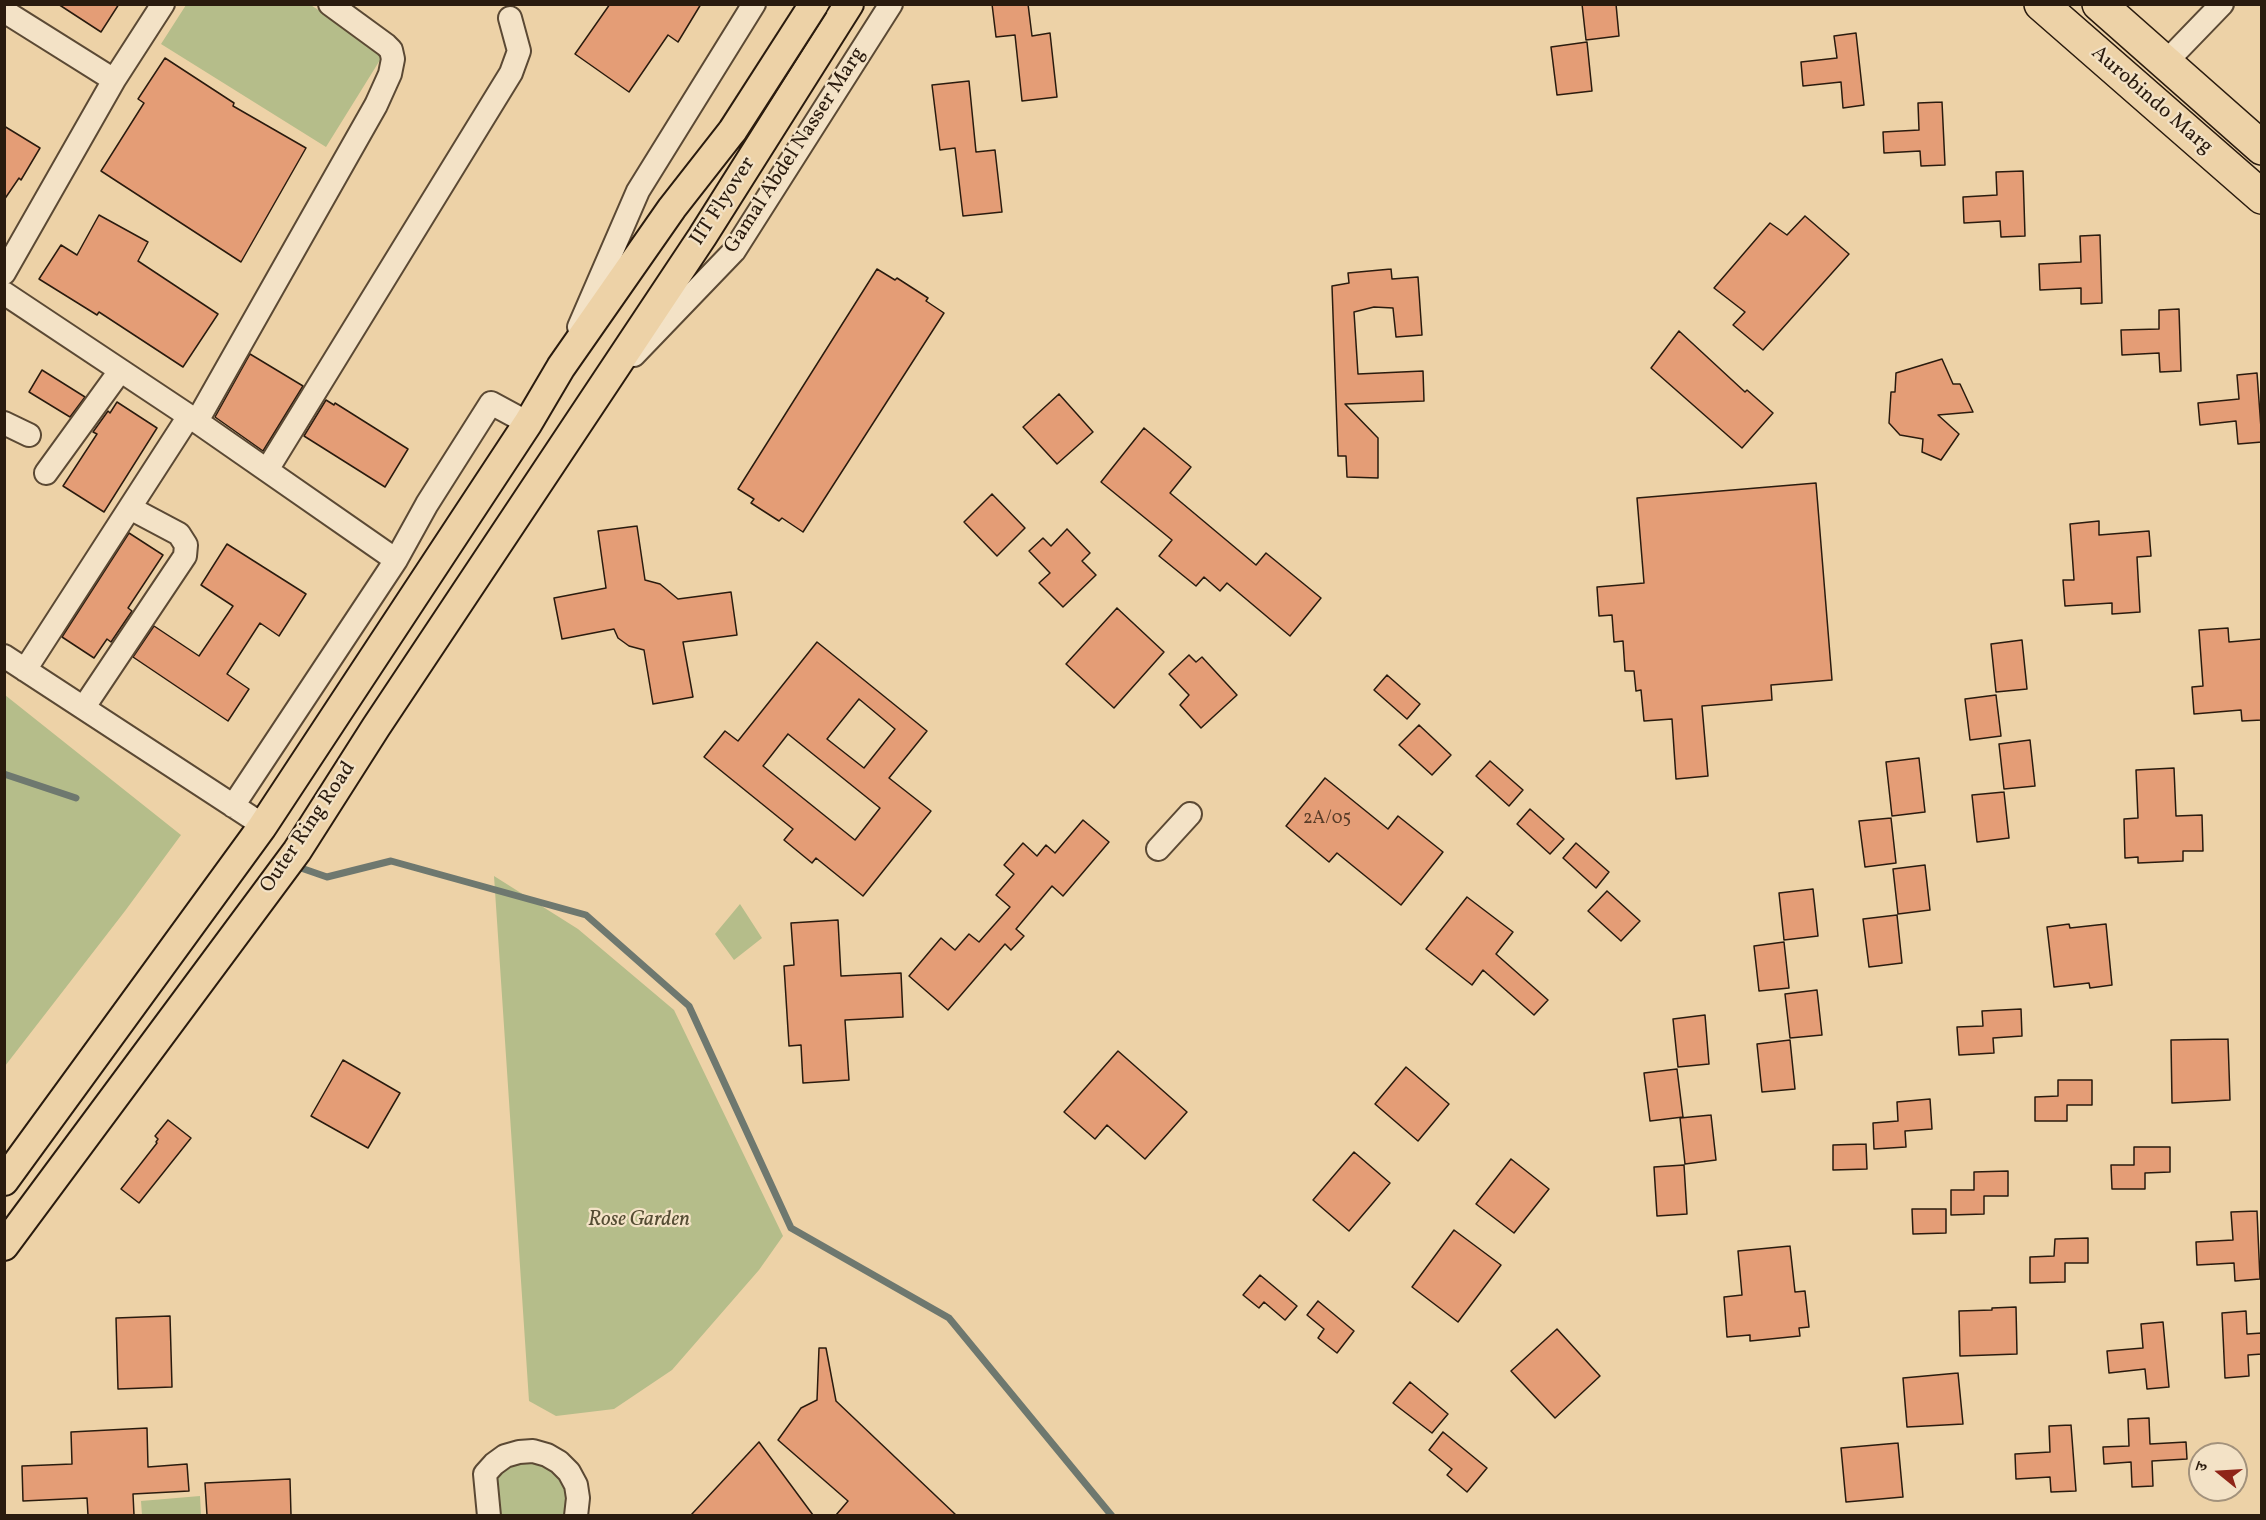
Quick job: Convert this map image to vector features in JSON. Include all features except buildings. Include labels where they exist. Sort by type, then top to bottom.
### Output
[{"type":"highway","name":"Aurobindo Marg","points":[[2041,4],[2262,197]]},
{"type":"highway","name":"Aurobindo Marg","points":[[2099,4],[2262,148]]},
{"type":"main road","name":"IIT Flyover","points":[[561,367],[672,208],[733,130],[814,4]]},
{"type":"main road","name":"IIT Flyover","points":[[594,396],[702,237],[849,4]]},
{"type":"main road","name":"Outer Ring Road","points":[[4,1181],[262,827],[528,423],[561,367]]},
{"type":"main road","name":"Outer Ring Road","points":[[4,1246],[297,851],[594,396]]},
{"type":"street","points":[[4,273],[114,80],[163,4]]},
{"type":"street","points":[[25,670],[130,508],[193,419],[376,105],[390,74],[393,59],[390,50],[330,4]]},
{"type":"street","points":[[561,367],[638,191],[754,4]]},
{"type":"street","name":"Gamal Abdel Nasser Marg","points":[[594,396],[734,251],[891,4]]},
{"type":"street","points":[[2165,63],[2222,4]]},
{"type":"street","points":[[4,11],[114,80]]},
{"type":"street","points":[[267,470],[511,73],[519,51],[510,18]]},
{"type":"street","points":[[4,293],[193,419],[396,560]]},
{"type":"street","points":[[46,473],[120,371]]},
{"type":"street","points":[[233,806],[396,560],[427,504],[491,403],[528,423]]},
{"type":"street","points":[[4,423],[28,435]]},
{"type":"street","points":[[84,707],[185,556],[186,545],[179,534],[130,508]]},
{"type":"street","points":[[4,656],[262,827]]},
{"type":"street","points":[[318,679],[345,701]]},
{"type":"street","points":[[1158,849],[1190,814]]},
{"type":"street","points":[[489,1515],[485,1474],[505,1456],[533,1451],[560,1462],[569,1472],[576,1485],[578,1498],[576,1515]]},
{"type":"green space","points":[[309,4],[385,52],[326,147],[161,44],[186,5]]},
{"type":"green space","points":[[5,695],[181,835],[5,1066]]},
{"type":"green space","name":"Rose Garden","points":[[494,876],[578,929],[674,1010],[783,1236],[759,1270],[672,1370],[614,1409],[556,1416],[529,1401]]},
{"type":"green space","points":[[740,904],[762,938],[734,960],[715,934]]},
{"type":"green space","points":[[520,1462],[536,1463],[550,1469],[562,1480],[568,1494],[567,1515],[496,1515],[494,1478],[505,1468]]},
{"type":"green space","points":[[200,1496],[201,1515],[142,1515],[141,1501]]},
{"type":"waterway","points":[[4,774],[76,798]]},
{"type":"waterway","points":[[301,868],[327,877],[391,861],[586,915],[689,1006],[791,1228],[949,1318],[1112,1516]]}]
